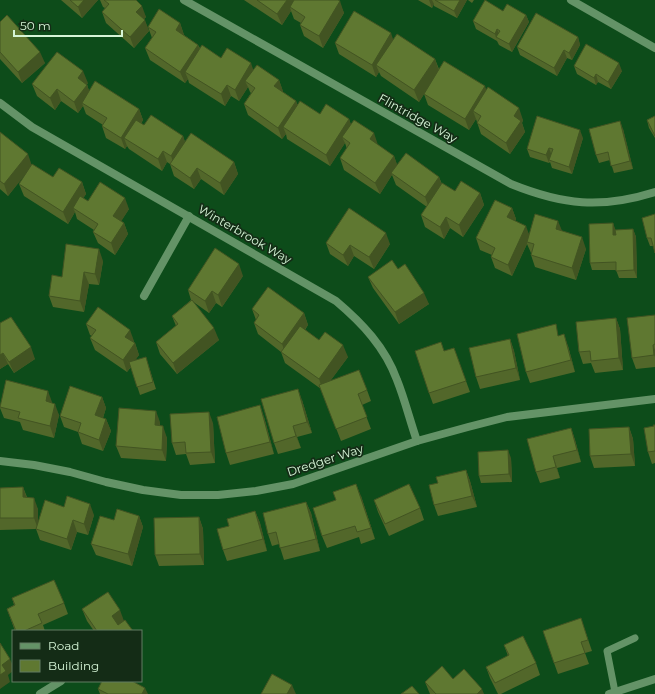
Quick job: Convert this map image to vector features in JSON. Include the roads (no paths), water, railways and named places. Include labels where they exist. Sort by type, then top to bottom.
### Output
[{"type":"street","name":"Flintridge Way","points":[[184,0],[511,184],[535,194],[559,200],[584,203],[616,201],[635,198],[655,192]]},
{"type":"street","points":[[570,0],[655,48]]},
{"type":"street","name":"Winterbrook Way","points":[[0,102],[32,127],[325,294],[355,317],[372,336],[386,356],[397,379],[417,441]]},
{"type":"street","points":[[144,296],[189,216]]},
{"type":"street","name":"Dredger Way","points":[[0,462],[34,465],[70,472],[143,490],[181,495],[218,495],[256,491],[293,484],[417,441],[468,426],[507,417],[655,399]]},
{"type":"street","points":[[612,693],[655,679]]},
{"type":"street","points":[[40,694],[59,682]]},
{"type":"lane","points":[[612,693],[607,651],[635,638]]}]
